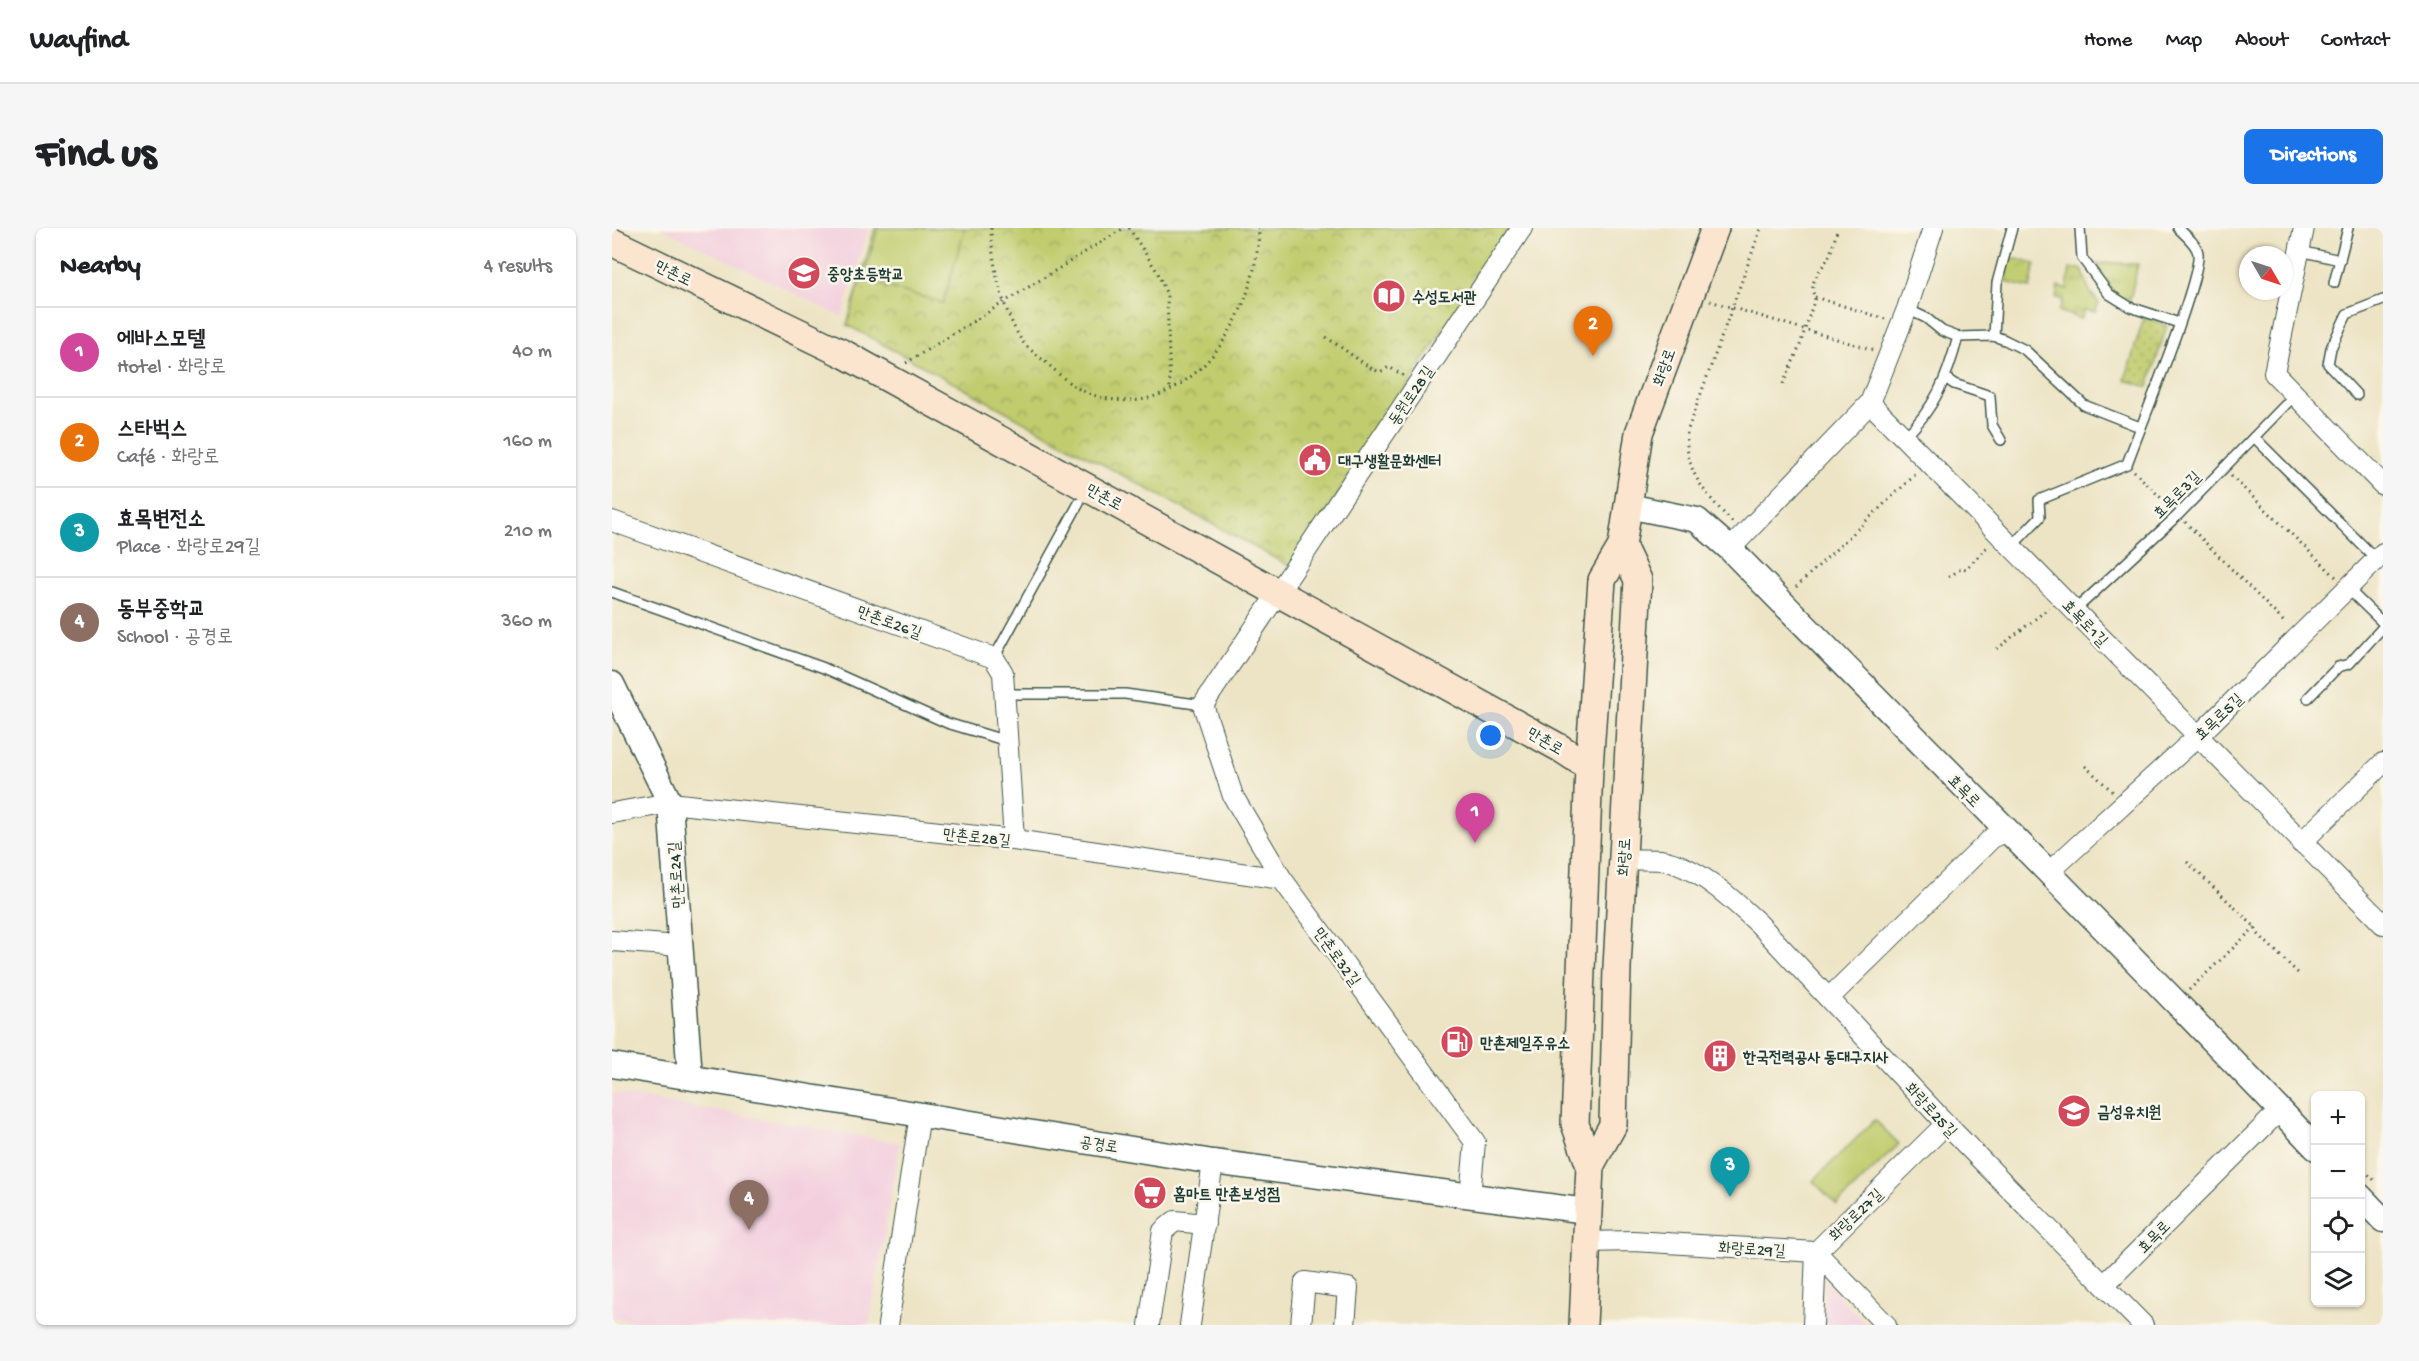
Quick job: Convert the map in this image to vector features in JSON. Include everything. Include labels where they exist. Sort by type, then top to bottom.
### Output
[{"type":"main road","name":"화랑로","points":[[1582,1325],[1590,1166],[1575,1124],[1589,767],[1602,580],[1622,546],[1639,433],[1715,228]]},
{"type":"main road","name":"만촌로","points":[[612,242],[846,355],[1560,748],[1589,767]]},
{"type":"main road","name":"화랑로","points":[[1590,1166],[1613,1125],[1623,859],[1638,580],[1622,546]]},
{"type":"street","name":"동원로28길","points":[[1279,593],[1522,228]]},
{"type":"street","points":[[1737,542],[1870,403],[1904,317],[1933,228]]},
{"type":"street","points":[[2304,228],[2274,373],[2383,485]]},
{"type":"street","name":"효목로1길","points":[[1870,403],[2383,924]]},
{"type":"street","name":"효목로","points":[[1628,506],[1697,520],[1737,542],[2006,832],[2049,873],[2187,992],[2281,1112],[2313,1145]]},
{"type":"street","name":"만촌로26길","points":[[612,521],[994,658]]},
{"type":"street","name":"효목로5길","points":[[2049,873],[2198,736],[2380,556]]},
{"type":"street","points":[[1203,705],[1279,593]]},
{"type":"street","points":[[994,658],[1003,673],[1014,840]]},
{"type":"street","name":"만촌로24길","points":[[612,684],[670,803],[690,1077]]},
{"type":"street","name":"만촌로32길","points":[[1203,705],[1233,796],[1282,879],[1475,1142],[1470,1197]]},
{"type":"street","points":[[2301,843],[2383,763]]},
{"type":"street","points":[[612,813],[670,803]]},
{"type":"street","name":"만촌로28길","points":[[670,803],[1014,840],[1282,879]]},
{"type":"street","points":[[1829,998],[1992,838],[2006,832]]},
{"type":"street","name":"화랑로25길","points":[[1623,859],[1663,860],[1702,877],[1759,924],[1946,1124],[2143,1325]]},
{"type":"street","points":[[612,941],[680,946]]},
{"type":"street","name":"공경로","points":[[612,1065],[1213,1162],[1587,1211]]},
{"type":"street","name":"효목로","points":[[2104,1285],[2270,1120],[2281,1112]]},
{"type":"street","points":[[888,1325],[920,1114]]},
{"type":"street","name":"화랑로27길","points":[[1813,1325],[1816,1252],[1946,1124]]},
{"type":"street","points":[[1190,1325],[1213,1162]]},
{"type":"street","points":[[2368,1189],[2383,1220]]},
{"type":"street","points":[[1149,1325],[1162,1230],[1175,1221],[1204,1224]]},
{"type":"street","name":"화랑로29길","points":[[1586,1242],[1633,1241],[1816,1252]]},
{"type":"street","points":[[1816,1252],[1886,1325]]},
{"type":"street","points":[[1301,1325],[1305,1282],[1348,1288],[1345,1325]]},
{"type":"lane","points":[[1994,336],[1997,283],[2012,228]]},
{"type":"lane","points":[[2080,228],[2082,258],[2109,294],[2130,307],[2179,323]]},
{"type":"lane","points":[[2007,540],[2040,517],[2039,501],[2127,464],[2179,323],[2199,255],[2196,246],[2178,228]]},
{"type":"lane","points":[[2334,283],[2348,228]]},
{"type":"lane","points":[[2300,251],[2340,260]]},
{"type":"lane","points":[[2356,395],[2328,364],[2331,348],[2348,314],[2383,300]]},
{"type":"lane","points":[[1904,317],[1926,318],[1942,331],[1958,337],[1994,336],[2025,350],[2084,405],[2140,427]]},
{"type":"lane","points":[[1904,439],[1923,420],[1947,379],[1958,337]]},
{"type":"lane","points":[[1947,379],[1954,384],[1990,396],[1992,425],[2001,441]]},
{"type":"lane","name":"효목로3길","points":[[2068,604],[2178,515],[2295,395]]},
{"type":"lane","points":[[2254,437],[2380,556]]},
{"type":"lane","name":"만촌로","points":[[994,658],[1079,503]]},
{"type":"lane","points":[[2308,698],[2338,667],[2349,664],[2383,625],[2348,589]]},
{"type":"lane","points":[[612,592],[824,668],[947,723],[1007,741]]},
{"type":"lane","points":[[1004,694],[1125,694],[1203,705]]},
{"type":"path","points":[[991,228],[992,249],[1004,301],[1023,343],[1075,387],[1112,400],[1144,399],[1170,387],[1205,364],[1223,341],[1250,288],[1259,228]]},
{"type":"path","points":[[906,363],[1124,228]]},
{"type":"path","points":[[1129,228],[1158,273],[1167,295],[1170,323],[1170,387]]},
{"type":"path","points":[[1737,542],[1699,483],[1685,453],[1687,432],[1761,228]]},
{"type":"path","points":[[1783,384],[1806,330],[1815,297],[1812,292],[1819,268],[1829,258],[1838,228]]},
{"type":"path","points":[[1690,295],[1890,355]]},
{"type":"path","points":[[1815,297],[1904,317]]},
{"type":"path","points":[[1326,337],[1372,369],[1380,372],[1389,367],[1407,378]]},
{"type":"path","points":[[1788,581],[1795,588],[1928,462]]},
{"type":"path","points":[[2127,464],[2299,637]]},
{"type":"path","points":[[2223,469],[2348,589]]},
{"type":"path","points":[[1949,577],[1962,568],[1966,569],[2007,540]]},
{"type":"path","points":[[1997,650],[2068,604]]},
{"type":"path","points":[[2085,766],[2125,804]]},
{"type":"path","points":[[2187,862],[2255,927],[2257,933],[2301,976]]},
{"type":"path","points":[[2187,992],[2255,927]]},
{"type":"shaded area","name":"중앙초등학교","points":[[662,228],[869,228],[842,317]]},
{"type":"shaded area","points":[[612,1093],[900,1143],[869,1325],[653,1325],[612,1318]]},
{"type":"shaded area","points":[[1825,1281],[1867,1325],[1823,1325]]},
{"type":"green space","points":[[875,228],[1509,228],[1291,567],[847,325]]},
{"type":"green space","points":[[878,228],[965,228],[943,303],[863,280]]},
{"type":"green space","points":[[2010,257],[2035,264],[2030,288],[2005,282]]},
{"type":"green space","points":[[2097,264],[2138,264],[2130,300],[2115,295]]},
{"type":"green space","points":[[2070,269],[2082,269],[2089,290],[2099,303],[2095,312],[2085,310],[2081,319],[2059,311],[2063,300],[2056,298],[2058,287],[2067,289]]},
{"type":"green space","points":[[2144,317],[2167,325],[2148,387],[2125,380]]},
{"type":"green space","points":[[1875,1120],[1899,1144],[1837,1205],[1813,1181]]},
{"type":"place","name":"중앙초등학교","points":[[804,273]]},
{"type":"place","name":"수성도서관","points":[[1389,296]]},
{"type":"place","name":"스타벅스","points":[[1593,356]]},
{"type":"place","name":"대구생활문화센터","points":[[1315,460]]},
{"type":"place","name":"에바스모텔","points":[[1475,843]]},
{"type":"place","name":"만촌제일주유소","points":[[1457,1042]]},
{"type":"place","name":"한국전력공사 동대구지사","points":[[1720,1056]]},
{"type":"place","name":"금성유치원","points":[[2074,1111]]},
{"type":"place","name":"홈마트 만촌보성점","points":[[1150,1193]]},
{"type":"place","name":"효목변전소","points":[[1730,1197]]},
{"type":"place","name":"동부중학교","points":[[749,1230]]}]
